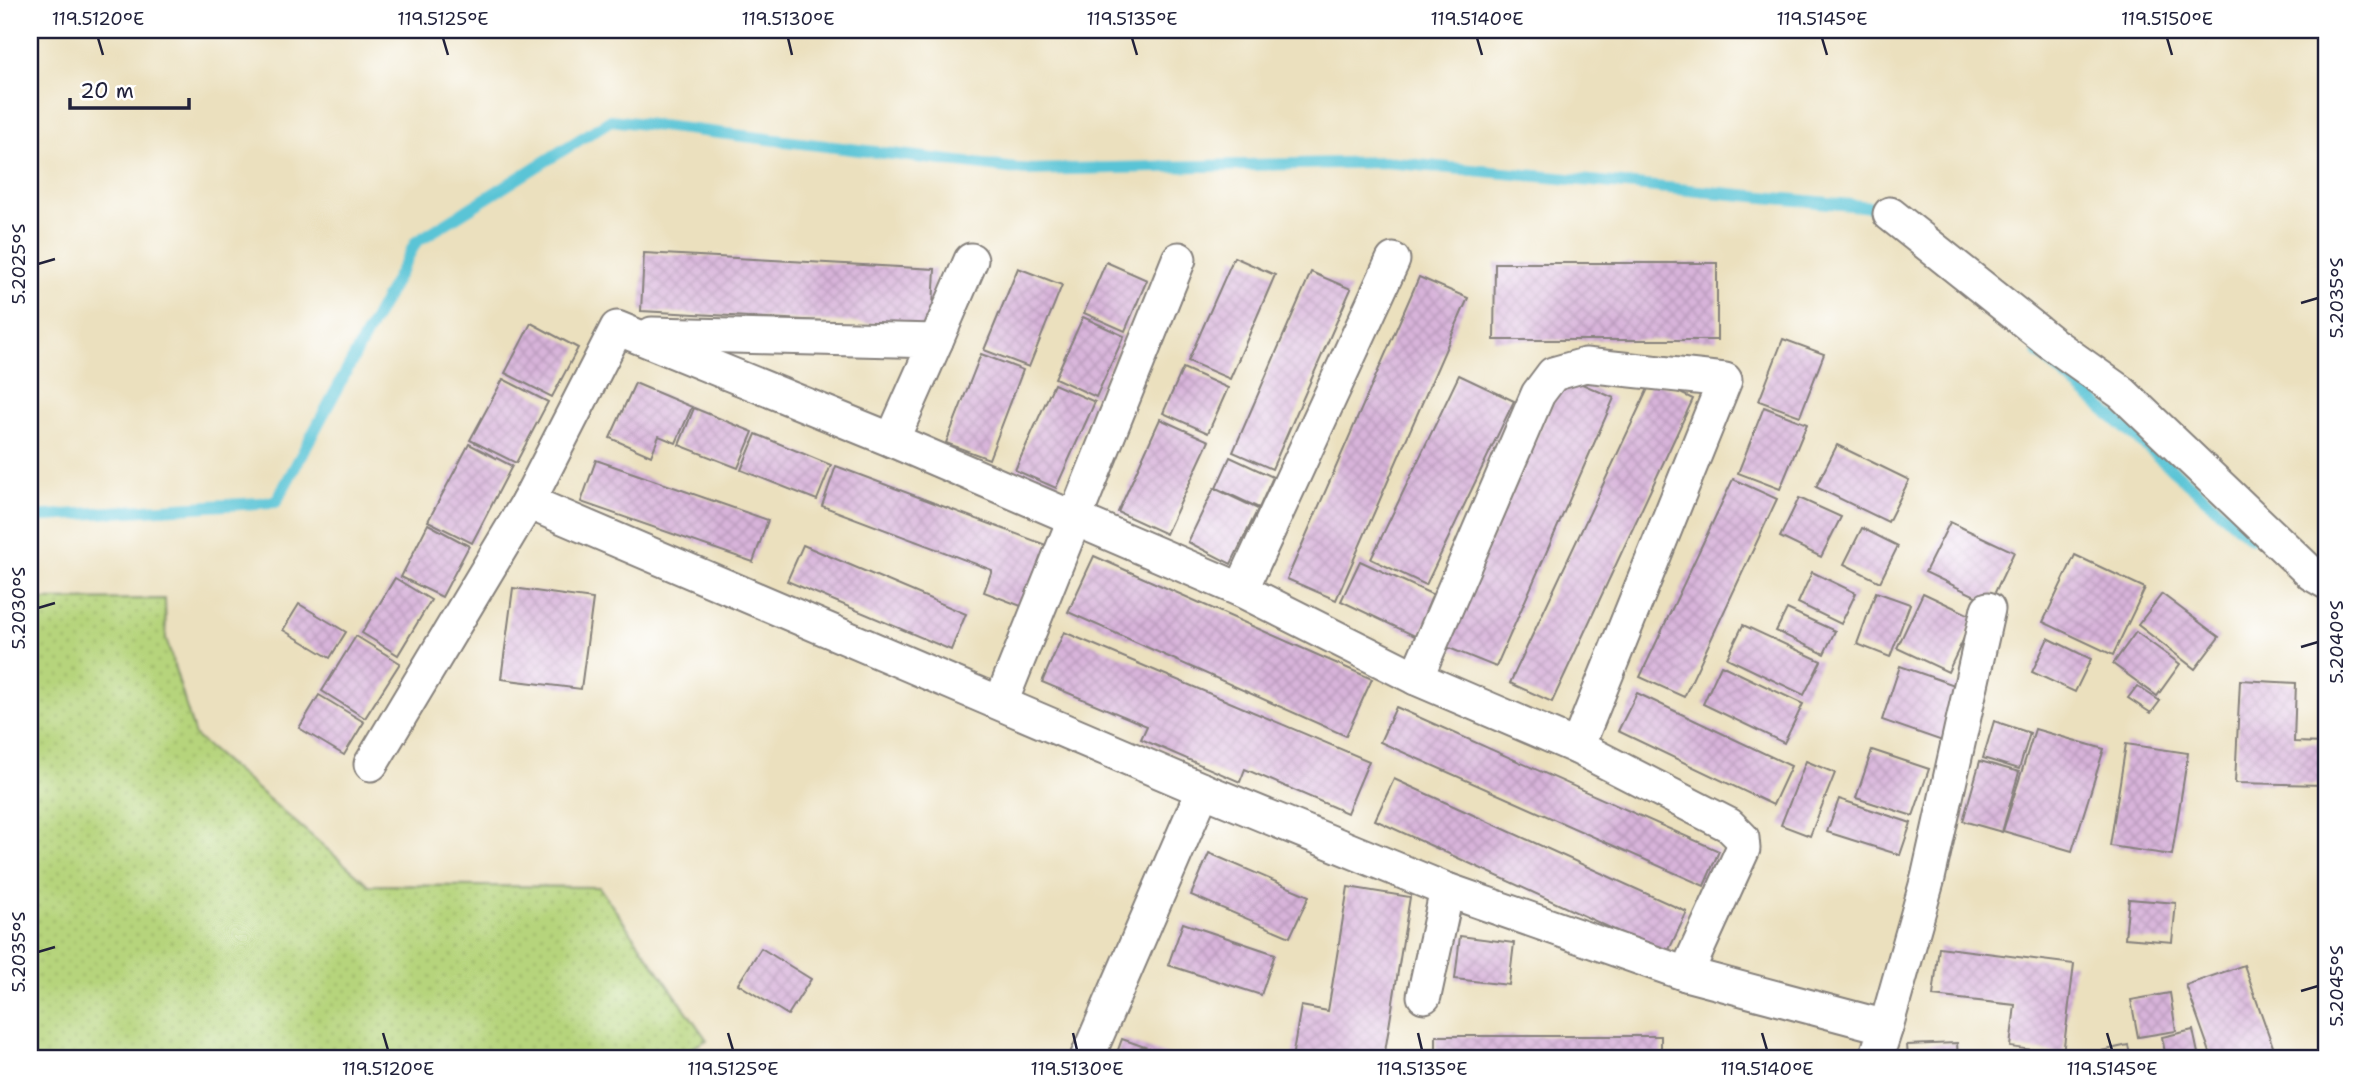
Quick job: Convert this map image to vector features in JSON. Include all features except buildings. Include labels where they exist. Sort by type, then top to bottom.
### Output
[{"type":"street","points":[[1890,214],[2053,344],[2122,393],[2312,573],[2326,582]]},
{"type":"street","points":[[1001,702],[1179,259]]},
{"type":"street","points":[[892,440],[971,260]]},
{"type":"street","points":[[1241,590],[1392,260]]},
{"type":"street","points":[[372,764],[528,502],[617,328],[892,440],[1241,590],[1416,678],[1577,747],[1729,825],[1742,838],[1743,849],[1686,974]]},
{"type":"street","points":[[631,334],[936,341]]},
{"type":"street","points":[[1416,678],[1538,394],[1553,374],[1585,365],[1725,380],[1577,747]]},
{"type":"street","points":[[528,502],[1203,790],[1447,890],[1686,974],[1886,1027]]},
{"type":"street","points":[[1876,1058],[1928,878],[1988,609]]},
{"type":"street","points":[[1087,1058],[1203,790]]},
{"type":"street","points":[[1424,996],[1447,890]]},
{"type":"green space","points":[[165,599],[166,638],[195,736],[369,885],[599,887],[707,1040],[673,1058],[30,1058],[30,600]]},
{"type":"waterway","points":[[30,517],[276,502],[416,242],[611,120],[1025,170],[1385,162],[1872,207],[1887,220]]},
{"type":"waterway","points":[[2038,352],[2251,538]]}]
